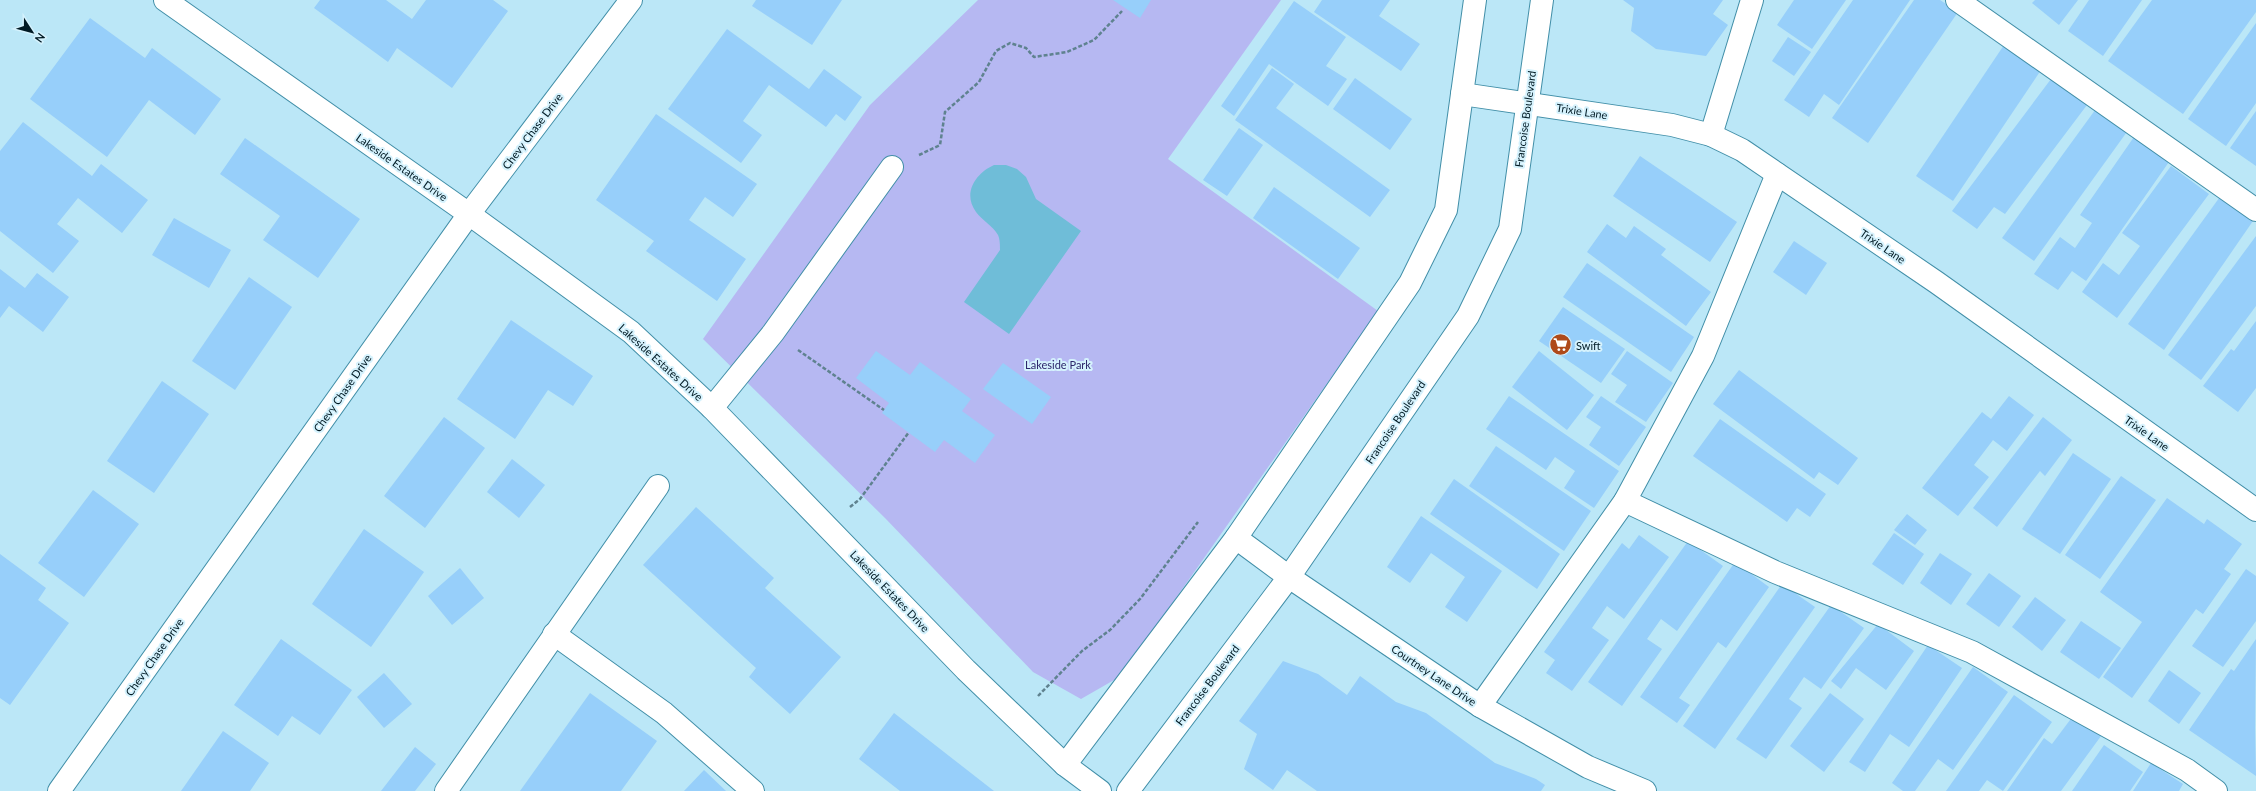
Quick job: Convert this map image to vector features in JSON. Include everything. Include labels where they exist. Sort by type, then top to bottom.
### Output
[{"type":"street","name":"Lakeside Estates Drive","points":[[165,0],[469,214],[631,332],[712,408],[966,670],[1065,764],[1100,791]]},
{"type":"street","name":"Chevy Chase Drive","points":[[59,791],[469,214],[631,0]]},
{"type":"street","points":[[1065,764],[1236,538],[1410,283],[1446,210],[1475,0]]},
{"type":"street","name":"Francoise Boulevard","points":[[1128,791],[1289,577],[1468,316],[1510,229],[1542,0]]},
{"type":"street","points":[[1711,135],[1752,0]]},
{"type":"street","points":[[1957,0],[2256,210]]},
{"type":"street","name":"Trixie Lane","points":[[1462,94],[1672,125],[1711,135],[1742,150],[1936,282],[2256,510]]},
{"type":"street","points":[[712,408],[773,333],[892,167]]},
{"type":"street","points":[[1480,706],[1625,500],[1703,356],[1777,174]]},
{"type":"street","points":[[446,791],[658,486]]},
{"type":"street","points":[[1625,500],[1775,572],[1972,652],[2187,770],[2216,791]]},
{"type":"street","name":"Courtney Lane Drive","points":[[1236,538],[1289,577],[1480,706],[1588,767],[1645,791]]},
{"type":"street","points":[[554,634],[664,713],[752,791]]},
{"type":"path","points":[[892,167],[940,145],[945,112],[979,82],[996,51],[1010,43],[1026,48],[1034,57],[1067,52],[1094,40],[1122,11]]},
{"type":"path","points":[[773,333],[884,410]]},
{"type":"path","points":[[826,526],[860,499],[909,432]]},
{"type":"path","points":[[1016,718],[1082,651],[1110,630],[1140,598],[1198,522]]},
{"type":"green space","name":"Lakeside Park","points":[[978,0],[1281,0],[1168,159],[1378,311],[1121,676],[1081,699],[1033,672],[885,518],[703,339],[870,105]]},
{"type":"shaded area","points":[[994,165],[1006,165],[1017,169],[1026,177],[1036,199],[1081,231],[1009,334],[964,302],[1000,250],[1000,240],[998,235],[976,212],[970,198],[973,184],[977,178]]},
{"type":"building","points":[[320,0],[386,0],[412,19],[426,0],[493,0],[508,11],[452,88],[397,48],[388,62],[314,8]]},
{"type":"building","points":[[756,0],[842,0],[812,45],[752,6]]},
{"type":"building","points":[[1113,0],[1151,0],[1140,18]]},
{"type":"building","points":[[1322,0],[1390,0],[1379,16],[1420,44],[1401,71],[1314,12]]},
{"type":"building","points":[[1623,0],[1723,0],[1713,14],[1728,25],[1706,56],[1656,49],[1631,31],[1634,8]]},
{"type":"building","points":[[1794,0],[1846,0],[1812,49],[1777,25]]},
{"type":"building","points":[[1853,0],[1910,0],[1839,105],[1824,94],[1809,117],[1784,100]]},
{"type":"building","points":[[1914,0],[1940,0],[1958,12],[1868,143],[1832,118]]},
{"type":"building","points":[[2035,0],[2078,0],[2059,25],[2032,3]]},
{"type":"building","points":[[2089,0],[2142,0],[2103,56],[2068,31]]},
{"type":"building","points":[[2152,0],[2256,0],[2256,12],[2183,114],[2108,61]]},
{"type":"building","points":[[1294,1],[1346,37],[1326,66],[1347,79],[1328,106],[1269,64],[1234,116],[1221,106]]},
{"type":"building","points":[[90,18],[145,58],[152,48],[221,99],[195,135],[149,100],[107,157],[30,99]]},
{"type":"building","points":[[2256,23],[2256,103],[2226,146],[2188,119]]},
{"type":"building","points":[[727,29],[809,89],[824,69],[862,97],[845,121],[836,114],[826,127],[769,85],[743,121],[762,135],[741,163],[668,109]]},
{"type":"building","points":[[1788,37],[1811,52],[1794,76],[1772,61]]},
{"type":"building","points":[[2004,45],[2041,70],[1953,201],[1916,176]]},
{"type":"building","points":[[1272,68],[1294,84],[1276,108],[1390,190],[1370,217],[1235,120]]},
{"type":"building","points":[[2054,75],[2090,101],[2005,214],[1994,207],[1977,229],[1952,211]]},
{"type":"building","points":[[1355,78],[1412,119],[1390,150],[1333,109]]},
{"type":"building","points":[[2098,106],[2129,129],[2034,261],[2002,238]]},
{"type":"building","points":[[2256,111],[2256,166],[2230,148]]},
{"type":"building","points":[[656,114],[757,184],[733,217],[705,197],[689,220],[746,259],[717,301],[646,251],[654,241],[596,200]]},
{"type":"building","points":[[23,122],[92,176],[101,164],[148,200],[122,233],[78,198],[57,224],[79,241],[53,273],[0,231],[0,151]]},
{"type":"building","points":[[1239,128],[1263,145],[1227,196],[1203,180]]},
{"type":"building","points":[[2136,134],[2171,159],[2086,281],[2072,271],[2058,290],[2034,274],[2060,237],[2075,248],[2092,223],[2080,215]]},
{"type":"building","points":[[245,138],[360,219],[318,278],[263,240],[280,216],[220,174]]},
{"type":"building","points":[[1640,156],[1737,222],[1710,262],[1613,196]]},
{"type":"building","points":[[2171,166],[2209,194],[2117,318],[2082,292],[2103,263],[2119,275],[2140,246],[2122,233]]},
{"type":"building","points":[[1274,187],[1360,248],[1338,279],[1253,218]]},
{"type":"building","points":[[2222,194],[2255,218],[2164,350],[2128,324]]},
{"type":"building","points":[[174,218],[231,250],[209,288],[152,255]]},
{"type":"building","points":[[1607,224],[1626,238],[1634,226],[1666,249],[1661,255],[1711,292],[1686,326],[1587,252]]},
{"type":"building","points":[[2256,236],[2256,306],[2201,380],[2168,355]]},
{"type":"building","points":[[1794,241],[1827,263],[1806,295],[1773,272]]},
{"type":"building","points":[[1587,263],[1694,337],[1671,372],[1563,297]]},
{"type":"building","points":[[0,269],[25,288],[37,273],[69,297],[43,332],[9,306],[0,318]]},
{"type":"building","points":[[249,277],[292,307],[235,390],[192,361]]},
{"type":"building","points":[[1563,307],[1625,349],[1601,383],[1539,341]]},
{"type":"building","points":[[511,320],[593,376],[573,406],[548,390],[515,439],[457,399]]},
{"type":"building","points":[[2256,321],[2256,388],[2238,412],[2203,386],[2231,349],[2234,351]]},
{"type":"building","points":[[876,351],[910,375],[920,362],[971,399],[962,411],[995,435],[975,463],[944,440],[935,452],[882,413],[889,403],[856,378]]},
{"type":"building","points":[[1539,351],[1594,395],[1567,430],[1512,387]]},
{"type":"building","points":[[1627,351],[1673,383],[1646,422],[1615,402],[1627,385],[1611,374]]},
{"type":"building","points":[[1003,363],[1051,397],[1032,424],[983,389]]},
{"type":"building","points":[[1739,370],[1858,458],[1838,485],[1819,472],[1814,479],[1713,404]]},
{"type":"building","points":[[162,381],[209,414],[154,493],[107,461]]},
{"type":"building","points":[[1509,396],[1619,471],[1594,508],[1564,488],[1575,471],[1555,457],[1546,470],[1486,429]]},
{"type":"building","points":[[1601,396],[1646,427],[1619,466],[1589,445],[1601,427],[1586,417]]},
{"type":"building","points":[[2009,396],[2034,415],[2007,451],[1993,440],[1974,465],[1989,477],[1958,516],[1922,488],[1982,412],[1991,419]]},
{"type":"building","points":[[444,417],[485,448],[425,528],[384,496]]},
{"type":"building","points":[[2043,417],[2072,440],[2045,476],[2040,471],[1997,527],[1973,508]]},
{"type":"building","points":[[1720,419],[1826,494],[1810,517],[1797,508],[1787,522],[1693,456]]},
{"type":"building","points":[[1496,446],[1591,511],[1564,551],[1469,486]]},
{"type":"building","points":[[2073,453],[2111,479],[2060,554],[2022,529]]},
{"type":"building","points":[[512,459],[545,485],[519,518],[487,492]]},
{"type":"building","points":[[2121,476],[2156,500],[2100,579],[2065,555]]},
{"type":"building","points":[[1454,479],[1560,554],[1537,589],[1430,514]]},
{"type":"building","points":[[93,490],[139,524],[84,597],[38,563]]},
{"type":"building","points":[[2167,498],[2204,524],[2207,519],[2242,544],[2224,569],[2231,574],[2203,614],[2196,609],[2132,698],[2103,677],[2142,622],[2100,592]]},
{"type":"building","points":[[696,507],[774,578],[765,588],[841,657],[790,714],[749,677],[756,668],[643,565]]},
{"type":"building","points":[[1907,514],[1927,530],[1915,545],[1894,530]]},
{"type":"building","points":[[1421,516],[1502,571],[1467,622],[1445,607],[1465,577],[1431,553],[1410,583],[1387,567]]},
{"type":"building","points":[[364,529],[424,572],[371,647],[312,604]]},
{"type":"building","points":[[1894,533],[1924,554],[1903,585],[1872,564]]},
{"type":"building","points":[[1639,535],[1669,557],[1624,619],[1607,606],[1592,628],[1609,640],[1572,691],[1546,673],[1555,660],[1544,652],[1622,543],[1629,549]]},
{"type":"building","points":[[1688,541],[1723,566],[1677,631],[1661,619],[1647,639],[1662,649],[1622,706],[1588,682]]},
{"type":"building","points":[[1940,553],[1972,574],[1951,605],[1920,583]]},
{"type":"building","points":[[0,554],[46,588],[38,600],[69,623],[10,705],[0,698]]},
{"type":"building","points":[[1735,562],[1769,587],[1726,648],[1718,642],[1679,698],[1690,705],[1677,723],[1640,697]]},
{"type":"building","points":[[460,568],[484,598],[452,625],[428,596]]},
{"type":"building","points":[[2246,569],[2256,576],[2256,621],[2223,667],[2192,646]]},
{"type":"building","points":[[1989,573],[2021,596],[1999,627],[1966,604]]},
{"type":"building","points":[[1782,584],[1815,607],[1715,749],[1683,726]]},
{"type":"building","points":[[2035,597],[2066,620],[2042,651],[2012,627]]},
{"type":"building","points":[[1831,605],[1864,628],[1821,689],[1804,677],[1789,699],[1802,708],[1766,759],[1736,739]]},
{"type":"building","points":[[2081,621],[2121,648],[2099,679],[2060,652]]},
{"type":"building","points":[[1878,624],[1914,651],[1886,690],[1856,668],[1841,689],[1831,681]]},
{"type":"building","points":[[281,639],[352,690],[320,735],[292,716],[278,736],[234,705]]},
{"type":"building","points":[[2256,639],[2256,776],[2189,730],[2231,669],[2234,671]]},
{"type":"building","points":[[1928,645],[1962,668],[1909,747],[1890,734],[1865,772],[1849,762]]},
{"type":"building","points":[[1283,661],[1318,674],[1347,695],[1360,676],[1396,702],[1426,713],[1495,763],[1536,779],[1545,785],[1541,791],[1317,791],[1287,770],[1273,790],[1244,769],[1257,734],[1239,721]]},
{"type":"building","points":[[1973,667],[2008,692],[1953,770],[1938,759],[1915,791],[1903,791],[1892,783]]},
{"type":"building","points":[[2169,670],[2201,693],[2179,724],[2148,701]]},
{"type":"building","points":[[384,673],[412,704],[384,728],[357,697]]},
{"type":"building","points":[[590,693],[657,741],[621,791],[520,791]]},
{"type":"building","points":[[1830,693],[1864,719],[1824,772],[1790,746]]},
{"type":"building","points":[[2014,695],[2052,722],[2003,791],[1987,780],[1979,791],[1946,791]]},
{"type":"building","points":[[894,713],[994,791],[900,791],[859,759]]},
{"type":"building","points":[[2073,716],[2101,736],[2061,791],[2007,791],[2044,738],[2052,744]]},
{"type":"building","points":[[223,731],[269,763],[250,791],[181,791]]},
{"type":"building","points":[[2104,745],[2143,772],[2130,791],[2072,791]]},
{"type":"building","points":[[415,747],[436,764],[415,791],[381,791]]},
{"type":"building","points":[[2151,763],[2183,784],[2179,791],[2133,791]]},
{"type":"building","points":[[704,770],[726,791],[684,791]]},
{"type":"place","name":"Swift","points":[[1560,345]]}]
